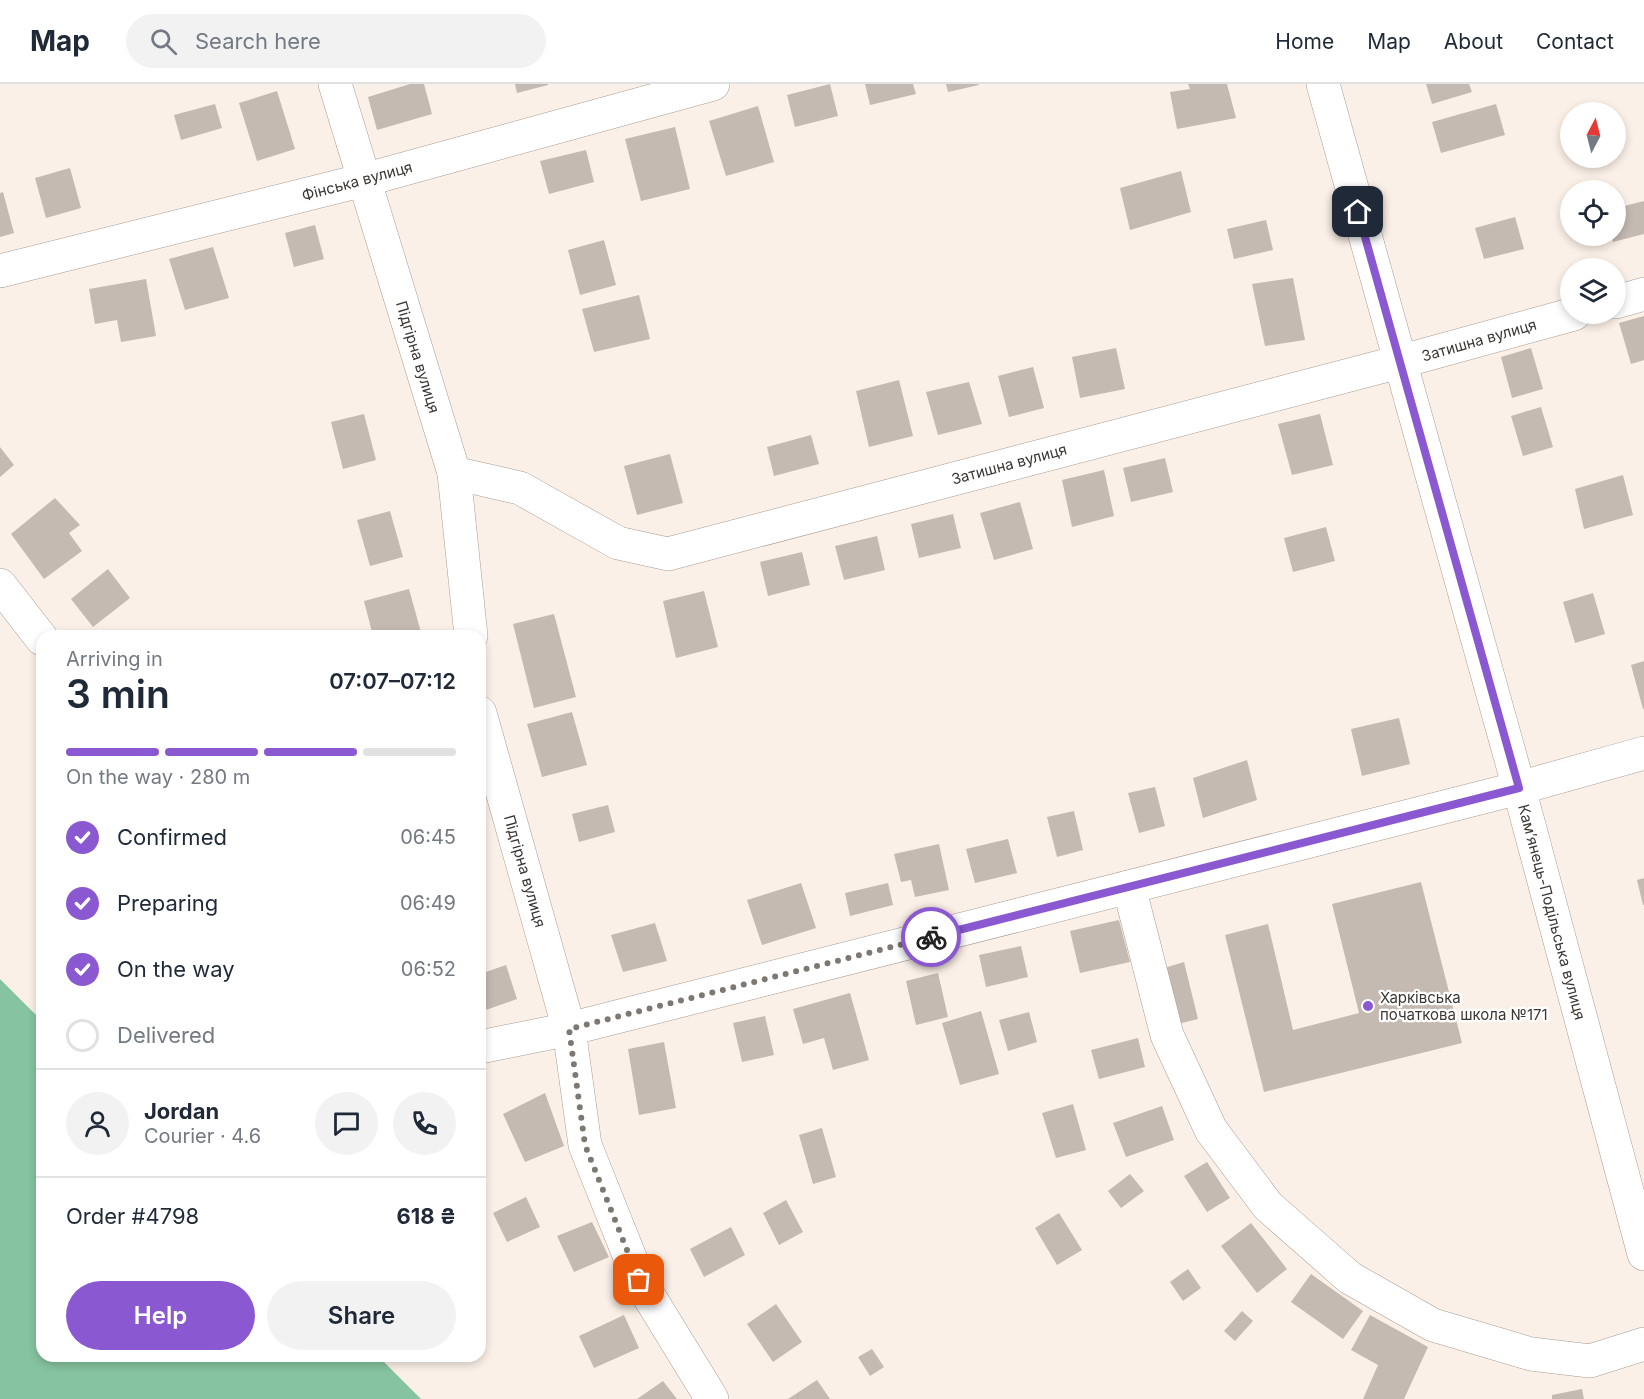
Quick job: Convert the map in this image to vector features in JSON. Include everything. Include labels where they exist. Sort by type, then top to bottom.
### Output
[{"type":"street","name":"Підгірна вулиця","points":[[335,84],[454,472],[470,630]]},
{"type":"street","name":"Фінська вулиця","points":[[0,271],[364,180],[713,84]]},
{"type":"street","name":"Кам’янець-Подільська вулиця","points":[[1323,84],[1519,788],[1644,1254]]},
{"type":"street","points":[[1626,299],[1644,294]]},
{"type":"street","name":"Затишна вулиця","points":[[454,472],[520,488],[618,543],[668,554],[1560,318]]},
{"type":"street","points":[[0,585],[36,631]]},
{"type":"street","name":"Підгірна вулиця","points":[[486,734],[569,1029],[585,1145],[639,1280],[712,1399]]},
{"type":"street","points":[[486,1046],[569,1029],[1519,788],[1644,753]]},
{"type":"street","points":[[1129,887],[1167,1035],[1211,1130],[1268,1206],[1350,1278],[1433,1325],[1531,1354],[1590,1361],[1644,1344]]},
{"type":"green space","points":[[0,979],[36,1015],[36,1362],[384,1362],[421,1399],[0,1399]]},
{"type":"building","points":[[410,84],[424,84],[432,114],[377,130],[368,97]]},
{"type":"building","points":[[515,84],[548,84],[548,85],[517,93]]},
{"type":"building","points":[[830,84],[838,116],[795,127],[787,95]]},
{"type":"building","points":[[865,84],[913,84],[916,94],[870,105]]},
{"type":"building","points":[[946,84],[978,84],[979,85],[948,92]]},
{"type":"building","points":[[1188,84],[1227,84],[1236,118],[1177,129],[1170,92],[1190,89]]},
{"type":"building","points":[[1426,84],[1469,84],[1472,92],[1432,104]]},
{"type":"building","points":[[277,91],[295,149],[257,161],[239,103]]},
{"type":"building","points":[[215,104],[222,128],[181,140],[174,115]]},
{"type":"building","points":[[1496,104],[1505,135],[1441,153],[1432,122]]},
{"type":"building","points":[[758,106],[774,162],[726,176],[709,121]]},
{"type":"building","points":[[675,127],[690,189],[641,201],[625,139]]},
{"type":"building","points":[[586,150],[594,182],[549,194],[540,161]]},
{"type":"building","points":[[70,168],[81,208],[46,218],[35,178]]},
{"type":"building","points":[[1181,171],[1191,212],[1130,230],[1120,188]]},
{"type":"building","points":[[3,192],[14,233],[0,237],[0,193]]},
{"type":"building","points":[[1644,201],[1644,234],[1626,239],[1626,206]]},
{"type":"building","points":[[1515,217],[1524,249],[1484,259],[1475,228]]},
{"type":"building","points":[[1266,220],[1273,250],[1234,259],[1227,229]]},
{"type":"building","points":[[315,225],[324,259],[294,267],[285,233]]},
{"type":"building","points":[[604,240],[616,285],[580,295],[568,250]]},
{"type":"building","points":[[213,247],[229,298],[185,310],[169,259]]},
{"type":"building","points":[[1293,278],[1305,340],[1265,346],[1252,284]]},
{"type":"building","points":[[146,279],[156,336],[121,342],[117,320],[95,324],[89,289]]},
{"type":"building","points":[[639,295],[650,339],[594,352],[582,309]]},
{"type":"building","points":[[1644,316],[1644,360],[1631,364],[1619,324],[1626,324],[1626,321]]},
{"type":"building","points":[[1116,348],[1125,389],[1080,398],[1072,357]]},
{"type":"building","points":[[1531,348],[1543,389],[1512,398],[1501,357]]},
{"type":"building","points":[[1033,367],[1044,408],[1009,417],[998,376]]},
{"type":"building","points":[[899,380],[913,436],[869,447],[856,391]]},
{"type":"building","points":[[969,382],[982,424],[938,435],[926,392]]},
{"type":"building","points":[[1541,407],[1553,447],[1523,456],[1511,416]]},
{"type":"building","points":[[364,414],[376,460],[343,469],[331,422]]},
{"type":"building","points":[[1320,414],[1333,465],[1292,475],[1278,424]]},
{"type":"building","points":[[811,435],[819,464],[774,476],[767,447]]},
{"type":"building","points":[[0,447],[14,465],[0,477]]},
{"type":"building","points":[[670,454],[683,503],[637,515],[624,466]]},
{"type":"building","points":[[1165,458],[1173,492],[1131,502],[1123,468]]},
{"type":"building","points":[[1104,470],[1114,516],[1072,527],[1062,480]]},
{"type":"building","points":[[1623,475],[1633,515],[1584,529],[1575,489]]},
{"type":"building","points":[[55,498],[80,525],[69,533],[82,551],[44,579],[11,534]]},
{"type":"building","points":[[1020,502],[1033,549],[994,560],[980,513]]},
{"type":"building","points":[[390,511],[403,557],[370,566],[357,520]]},
{"type":"building","points":[[953,514],[961,548],[919,558],[911,524]]},
{"type":"building","points":[[1326,527],[1335,561],[1293,572],[1284,538]]},
{"type":"building","points":[[877,536],[885,570],[844,580],[835,546]]},
{"type":"building","points":[[802,552],[810,585],[768,596],[760,562]]},
{"type":"building","points":[[108,569],[130,598],[93,627],[71,599]]},
{"type":"building","points":[[409,589],[420,630],[371,630],[364,601]]},
{"type":"building","points":[[704,591],[718,647],[676,658],[663,601]]},
{"type":"building","points":[[1593,593],[1605,634],[1575,643],[1563,602]]},
{"type":"building","points":[[554,614],[576,697],[534,708],[513,624]]},
{"type":"building","points":[[1644,661],[1644,709],[1643,709],[1631,665]]},
{"type":"building","points":[[572,712],[587,765],[542,777],[527,724]]},
{"type":"building","points":[[1399,718],[1410,764],[1362,776],[1351,729]]},
{"type":"building","points":[[1247,760],[1257,800],[1203,818],[1193,778]]},
{"type":"building","points":[[1155,787],[1165,826],[1139,833],[1128,793]]},
{"type":"building","points":[[608,805],[615,832],[579,842],[572,814]]},
{"type":"building","points":[[1074,811],[1083,850],[1057,857],[1047,817]]},
{"type":"building","points":[[1008,839],[1017,873],[975,883],[966,849]]},
{"type":"building","points":[[939,844],[949,890],[915,897],[911,880],[901,882],[894,854]]},
{"type":"building","points":[[1644,878],[1644,905],[1643,905],[1637,880]]},
{"type":"building","points":[[1421,882],[1462,1043],[1264,1092],[1225,935],[1268,924],[1293,1030],[1359,1013],[1332,904]]},
{"type":"building","points":[[801,883],[816,928],[762,945],[747,900]]},
{"type":"building","points":[[888,883],[893,905],[850,916],[845,893]]},
{"type":"building","points":[[1119,920],[1130,962],[1080,973],[1070,931]]},
{"type":"building","points":[[655,923],[667,961],[623,972],[611,935]]},
{"type":"building","points":[[1021,946],[1028,977],[986,987],[979,955]]},
{"type":"building","points":[[1184,962],[1198,1019],[1178,1024],[1164,968]]},
{"type":"building","points":[[506,965],[517,999],[486,1010],[486,972]]},
{"type":"building","points":[[938,973],[948,1017],[916,1025],[906,981]]},
{"type":"building","points":[[850,993],[869,1060],[833,1070],[824,1038],[803,1044],[793,1009]]},
{"type":"building","points":[[981,1011],[999,1074],[960,1085],[942,1023]]},
{"type":"building","points":[[1029,1012],[1037,1042],[1008,1051],[999,1020]]},
{"type":"building","points":[[765,1016],[774,1055],[742,1062],[733,1023]]},
{"type":"building","points":[[1138,1038],[1145,1067],[1099,1079],[1091,1050]]},
{"type":"building","points":[[664,1042],[676,1108],[639,1115],[628,1049]]},
{"type":"building","points":[[545,1093],[564,1146],[525,1162],[503,1114]]},
{"type":"building","points":[[1073,1104],[1086,1150],[1056,1158],[1042,1113]]},
{"type":"building","points":[[1162,1106],[1174,1140],[1126,1157],[1113,1123]]},
{"type":"building","points":[[822,1128],[836,1177],[813,1184],[799,1135]]},
{"type":"building","points":[[1207,1162],[1230,1198],[1207,1212],[1184,1176]]},
{"type":"building","points":[[1130,1174],[1144,1191],[1121,1208],[1108,1191]]},
{"type":"building","points":[[526,1197],[540,1227],[507,1242],[493,1213]]},
{"type":"building","points":[[786,1200],[803,1232],[779,1245],[763,1213]]},
{"type":"building","points":[[1059,1213],[1082,1250],[1057,1265],[1035,1228]]},
{"type":"building","points":[[592,1222],[609,1257],[574,1272],[557,1236]]},
{"type":"building","points":[[1251,1223],[1287,1269],[1257,1293],[1221,1246]]},
{"type":"building","points":[[731,1227],[745,1255],[704,1277],[690,1249]]},
{"type":"building","points":[[1188,1269],[1201,1288],[1183,1301],[1170,1282]]},
{"type":"building","points":[[1311,1274],[1363,1311],[1343,1339],[1291,1302]]},
{"type":"building","points":[[776,1304],[802,1342],[773,1362],[747,1324]]},
{"type":"building","points":[[1242,1311],[1253,1321],[1235,1341],[1224,1331]]},
{"type":"building","points":[[624,1315],[639,1348],[594,1368],[579,1336]]},
{"type":"building","points":[[1370,1315],[1428,1347],[1404,1399],[1363,1399],[1378,1365],[1351,1350]]},
{"type":"building","points":[[872,1349],[884,1367],[870,1376],[858,1357]]},
{"type":"building","points":[[817,1380],[830,1399],[788,1399]]},
{"type":"building","points":[[663,1381],[677,1399],[637,1399]]},
{"type":"building","points":[[1582,1389],[1584,1399],[1552,1399],[1552,1395]]},
{"type":"way so far","points":[[639,1280],[585,1145],[569,1029],[931,937]]},
{"type":"place","name":"Харківська початкова школа №171","points":[[1368,1006]]},
{"type":"route","points":[[931,937],[1519,788],[1358,212]]}]
